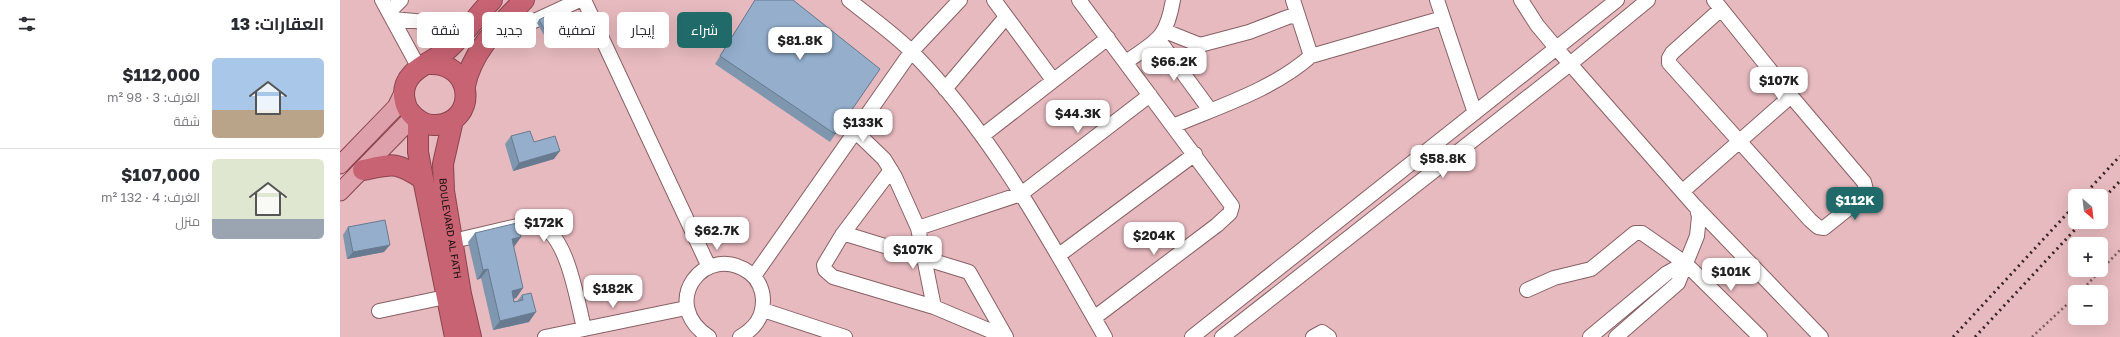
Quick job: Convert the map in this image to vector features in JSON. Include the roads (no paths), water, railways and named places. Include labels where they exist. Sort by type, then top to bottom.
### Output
[{"type":"highway","points":[[474,20],[492,0]]},
{"type":"highway","points":[[513,12],[524,0]]},
{"type":"highway","points":[[449,48],[424,66],[407,82],[404,91],[408,109],[416,118],[436,126],[453,120],[464,105],[466,96],[465,86],[469,67],[482,47]]},
{"type":"highway","points":[[424,66],[447,65],[461,77],[465,86]]},
{"type":"highway","name":"BOULEVARD AL FATH","points":[[416,118],[418,152],[423,179],[454,295],[471,337]]},
{"type":"highway","name":"BOULEVARD AL FATH","points":[[453,120],[443,164],[444,191],[452,241],[455,337]]},
{"type":"highway","points":[[363,170],[389,165],[404,167],[423,179]]},
{"type":"main road","points":[[340,164],[396,107],[404,91]]},
{"type":"main road","points":[[340,192],[416,118]]},
{"type":"street","points":[[388,10],[401,0]]},
{"type":"street","points":[[536,20],[580,0]]},
{"type":"street","points":[[584,0],[709,267]]},
{"type":"street","points":[[754,276],[911,52],[960,0]]},
{"type":"street","points":[[994,0],[1053,80]]},
{"type":"street","points":[[1079,0],[1232,206],[1230,213],[1217,225],[1094,318]]},
{"type":"street","points":[[1126,62],[1161,35],[1173,0]]},
{"type":"street","points":[[1294,0],[1311,56]]},
{"type":"street","points":[[1437,0],[1475,114]]},
{"type":"street","points":[[1521,0],[1537,25],[1557,49],[1696,208],[1821,337]]},
{"type":"street","points":[[1192,337],[1617,0]]},
{"type":"street","points":[[1222,337],[1570,64],[1648,0]]},
{"type":"street","points":[[859,3],[911,52],[945,89],[982,136],[1021,194],[1059,256],[1105,337]]},
{"type":"street","points":[[1718,4],[1864,182],[1864,196],[1829,226],[1824,228],[1818,227],[1739,142],[1669,63],[1669,58],[1672,53],[1718,4]]},
{"type":"street","points":[[388,10],[417,16]]},
{"type":"street","points":[[388,10],[424,66]]},
{"type":"street","points":[[1161,35],[1200,45],[1249,32],[1288,17],[1298,15]]},
{"type":"street","points":[[945,89],[1006,16]]},
{"type":"street","points":[[1173,126],[1271,84],[1294,70],[1311,56],[1443,18]]},
{"type":"street","points":[[1161,35],[1210,110]]},
{"type":"street","points":[[982,136],[1108,38]]},
{"type":"street","points":[[918,228],[1021,194],[1150,95]]},
{"type":"street","points":[[1682,191],[1792,96]]},
{"type":"street","points":[[855,131],[884,159],[891,170],[918,228],[934,307]]},
{"type":"street","points":[[1059,256],[1194,154]]},
{"type":"street","points":[[891,170],[842,235],[824,265],[830,275],[934,307],[1006,337]]},
{"type":"street","points":[[1616,337],[1678,283],[1697,236],[1699,217],[1696,208]]},
{"type":"street","points":[[452,241],[535,222],[545,225],[555,236],[566,259],[584,328]]},
{"type":"street","points":[[1527,290],[1554,278],[1591,269],[1635,233],[1642,233],[1685,263],[1760,337]]},
{"type":"street","points":[[842,235],[849,235],[924,260],[970,272],[1006,337]]},
{"type":"street","points":[[1590,337],[1667,273],[1685,263]]},
{"type":"street","points":[[709,337],[694,325],[686,308],[686,296],[691,283],[698,274],[709,267],[721,264],[734,264],[743,268],[754,276],[759,283],[763,296],[763,310],[758,322],[747,335]]},
{"type":"street","points":[[379,311],[454,295]]},
{"type":"street","points":[[545,337],[686,308]]},
{"type":"street","points":[[763,310],[845,337]]},
{"type":"street","points":[[1313,337],[1322,332],[1329,337]]},
{"type":"railway","points":[[2089,189],[2120,156]]},
{"type":"railway","points":[[2108,194],[2120,181]]},
{"type":"railway","points":[[1953,337],[2068,213]]},
{"type":"railway","points":[[1975,337],[2075,229]]}]
